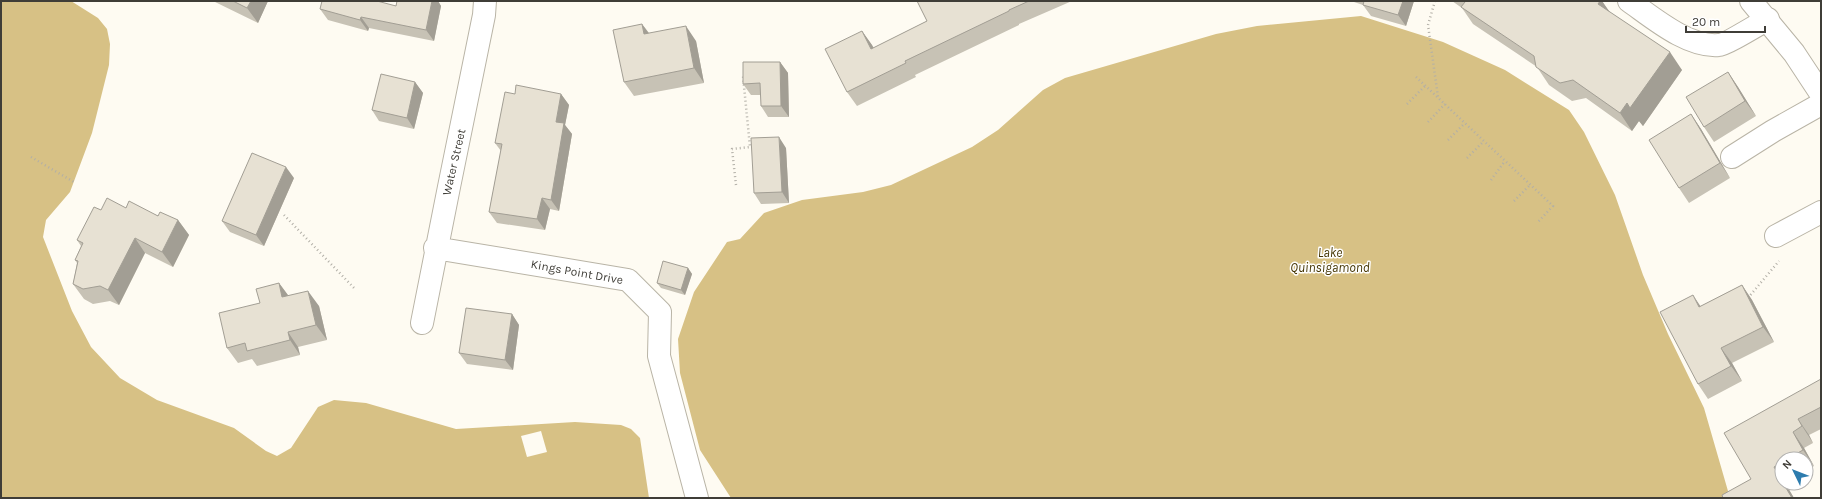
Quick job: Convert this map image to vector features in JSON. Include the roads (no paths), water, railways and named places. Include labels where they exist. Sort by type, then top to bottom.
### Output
[{"type":"street","name":"Water Street","points":[[422,323],[484,15],[485,1]]},
{"type":"street","points":[[1629,1],[1675,33],[1696,42],[1720,45],[1768,19]]},
{"type":"street","points":[[1751,1],[1768,19],[1794,53],[1821,94]]},
{"type":"street","points":[[1732,157],[1773,131],[1821,104]]},
{"type":"street","points":[[1780,246],[1821,212]]},
{"type":"street","name":"Kings Point Drive","points":[[436,248],[628,280],[660,312],[659,356],[697,498]]},
{"type":"water","points":[[1,1],[71,1],[98,18],[107,29],[110,44],[109,65],[92,133],[70,192],[46,220],[43,237],[72,311],[91,347],[120,378],[157,400],[234,428],[266,451],[277,456],[291,448],[318,407],[334,400],[366,403],[456,429],[575,422],[621,425],[631,429],[640,438],[649,498],[1,498]]},
{"type":"water","name":"Lake Quinsigamond","points":[[1361,16],[1443,42],[1505,70],[1569,110],[1584,132],[1615,195],[1643,275],[1668,334],[1704,408],[1730,498],[731,498],[700,450],[680,373],[678,339],[694,292],[727,242],[740,239],[764,213],[802,200],[863,192],[891,185],[972,147],[998,130],[1043,90],[1065,78],[1216,34],[1257,26]]}]
